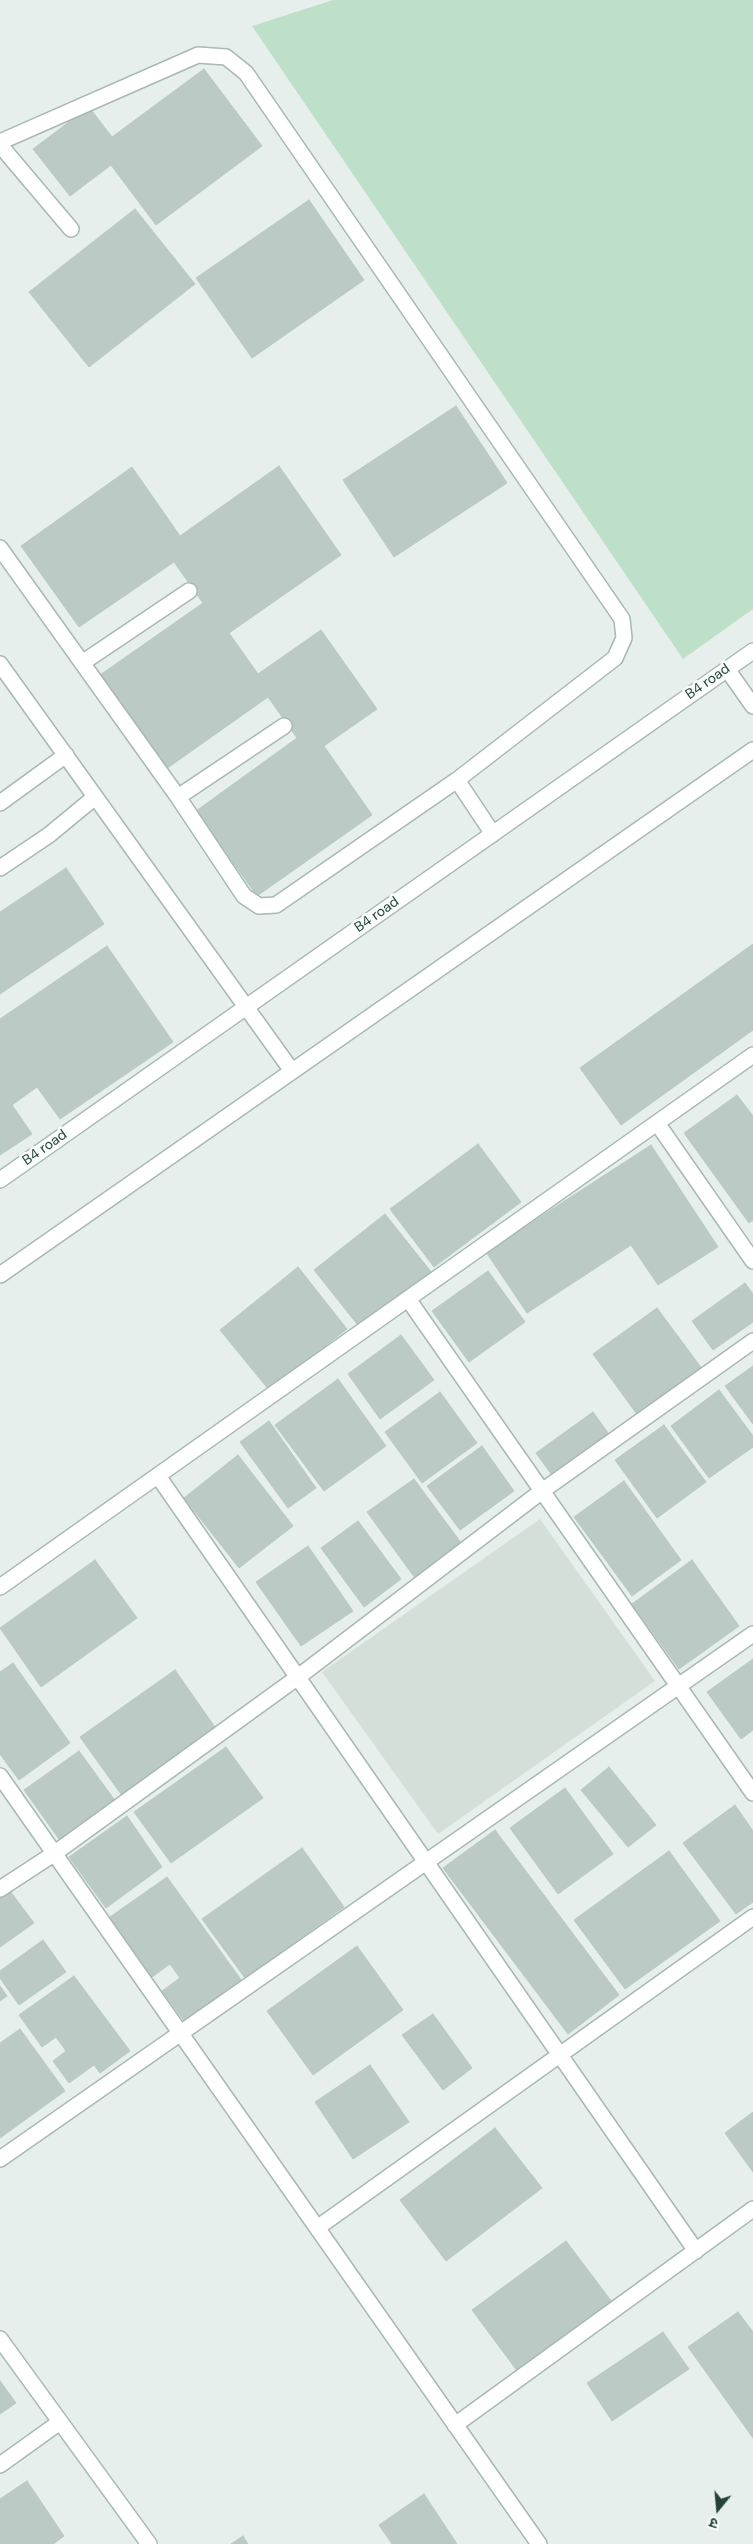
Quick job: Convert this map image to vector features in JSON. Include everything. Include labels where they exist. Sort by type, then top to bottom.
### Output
[{"type":"street","points":[[0,548],[178,797],[244,896],[259,906],[276,905],[457,780],[615,658],[624,638],[622,619],[246,73],[226,57],[198,56],[0,143],[72,230]]},
{"type":"street","points":[[82,663],[189,591]]},
{"type":"street","name":"B4 road","points":[[0,1180],[753,651]]},
{"type":"street","points":[[0,664],[292,1072]]},
{"type":"street","points":[[727,669],[753,706]]},
{"type":"street","points":[[178,797],[284,726]]},
{"type":"street","points":[[0,1275],[753,750]]},
{"type":"street","points":[[0,803],[66,755]]},
{"type":"street","points":[[457,780],[493,834]]},
{"type":"street","points":[[0,868],[49,835],[95,797]]},
{"type":"street","points":[[0,1588],[753,1055]]},
{"type":"street","points":[[657,1123],[753,1261]]},
{"type":"street","points":[[408,1299],[753,1794]]},
{"type":"street","points":[[0,1888],[55,1853],[298,1677],[542,1492],[753,1341]]},
{"type":"street","points":[[158,1476],[696,2251]]},
{"type":"street","points":[[0,2159],[753,1634]]},
{"type":"street","points":[[0,1776],[539,2544]]},
{"type":"street","points":[[317,2228],[753,1916]]},
{"type":"street","points":[[455,2425],[753,2209]]},
{"type":"street","points":[[0,2339],[149,2544]]},
{"type":"street","points":[[0,2465],[60,2422]]},
{"type":"shaded area","points":[[540,1519],[655,1681],[438,1834],[322,1672]]},
{"type":"green space","points":[[333,0],[753,0],[753,609],[683,659],[252,26]]},
{"type":"building","points":[[204,69],[262,146],[156,225],[111,165],[70,196],[33,149],[89,107],[112,137]]},
{"type":"building","points":[[309,200],[364,280],[252,358],[196,278]]},
{"type":"building","points":[[135,209],[195,284],[89,367],[29,292]]},
{"type":"building","points":[[456,406],[507,483],[394,557],[343,480]]},
{"type":"building","points":[[279,466],[341,555],[229,633],[258,674],[321,630],[377,709],[324,746],[372,815],[257,896],[196,811],[297,738],[268,697],[166,769],[100,675],[203,603],[174,562],[79,627],[21,546],[132,467],[180,536]]},
{"type":"building","points":[[66,868],[104,924],[0,994],[0,912]]},
{"type":"building","points":[[753,944],[753,1030],[621,1125],[580,1068]]},
{"type":"building","points":[[107,946],[173,1042],[60,1119],[37,1087],[12,1105],[32,1134],[0,1155],[0,1019]]},
{"type":"building","points":[[737,1095],[753,1116],[753,1220],[749,1223],[684,1133]]},
{"type":"building","points":[[478,1144],[521,1202],[434,1267],[390,1209]]},
{"type":"building","points":[[651,1145],[718,1247],[658,1285],[631,1245],[527,1313],[486,1252]]},
{"type":"building","points":[[385,1214],[432,1273],[361,1329],[314,1270]]},
{"type":"building","points":[[298,1267],[347,1329],[269,1390],[220,1330]]},
{"type":"building","points":[[488,1271],[525,1322],[469,1362],[432,1311]]},
{"type":"building","points":[[745,1283],[753,1294],[753,1322],[713,1350],[692,1321]]},
{"type":"building","points":[[657,1308],[703,1370],[639,1417],[593,1354]]},
{"type":"building","points":[[401,1335],[434,1380],[380,1419],[348,1374]]},
{"type":"building","points":[[753,1366],[753,1424],[725,1386]]},
{"type":"building","points":[[338,1379],[386,1446],[324,1491],[275,1425]]},
{"type":"building","points":[[719,1390],[753,1436],[753,1447],[709,1478],[671,1426]]},
{"type":"building","points":[[440,1392],[477,1443],[422,1483],[385,1432]]},
{"type":"building","points":[[593,1412],[611,1437],[554,1478],[536,1453]]},
{"type":"building","points":[[269,1421],[316,1488],[288,1508],[240,1442]]},
{"type":"building","points":[[664,1425],[706,1482],[657,1518],[615,1460]]},
{"type":"building","points":[[482,1446],[514,1491],[460,1530],[427,1486]]},
{"type":"building","points":[[238,1455],[293,1526],[239,1568],[184,1498]]},
{"type":"building","points":[[414,1479],[462,1544],[415,1578],[367,1512]]},
{"type":"building","points":[[624,1481],[681,1560],[632,1596],[574,1517]]},
{"type":"building","points":[[358,1521],[401,1579],[364,1607],[321,1548]]},
{"type":"building","points":[[308,1546],[353,1611],[301,1646],[256,1582]]},
{"type":"building","points":[[95,1560],[137,1618],[41,1687],[0,1628]]},
{"type":"building","points":[[692,1560],[739,1626],[679,1669],[632,1604]]},
{"type":"building","points":[[753,1659],[753,1730],[741,1739],[707,1692]]},
{"type":"building","points":[[13,1663],[70,1743],[19,1780],[0,1754],[0,1672]]},
{"type":"building","points":[[175,1670],[217,1730],[123,1797],[80,1737]]},
{"type":"building","points":[[226,1747],[263,1798],[171,1863],[134,1812]]},
{"type":"building","points":[[79,1751],[116,1802],[61,1842],[24,1790]]},
{"type":"building","points":[[609,1767],[656,1825],[628,1847],[581,1790]]},
{"type":"building","points":[[565,1788],[613,1854],[558,1894],[510,1828]]},
{"type":"building","points":[[735,1805],[753,1831],[753,1902],[736,1914],[683,1843]]},
{"type":"building","points":[[127,1816],[162,1867],[106,1908],[69,1857]]},
{"type":"building","points":[[495,1830],[619,1995],[568,2034],[443,1868]]},
{"type":"building","points":[[302,1848],[344,1907],[245,1978],[202,1919]]},
{"type":"building","points":[[669,1851],[720,1921],[625,1989],[574,1920]]},
{"type":"building","points":[[167,1877],[242,1981],[185,2022],[162,1991],[180,1978],[170,1964],[152,1977],[110,1917]]},
{"type":"building","points":[[10,1891],[34,1923],[0,1947],[0,1898]]},
{"type":"building","points":[[43,1940],[66,1972],[19,2005],[0,1978],[0,1971]]},
{"type":"building","points":[[357,1946],[403,2010],[313,2075],[267,2011]]},
{"type":"building","points":[[74,1976],[130,2051],[100,2073],[94,2065],[69,2083],[53,2061],[66,2051],[56,2037],[42,2047],[19,2015]]},
{"type":"building","points":[[0,1986],[7,1996],[0,2001]]},
{"type":"building","points":[[433,2014],[472,2068],[443,2090],[402,2035]]},
{"type":"building","points":[[20,2029],[65,2091],[0,2138],[0,2043]]},
{"type":"building","points":[[370,2065],[409,2122],[353,2159],[315,2102]]},
{"type":"building","points":[[753,2112],[753,2172],[725,2133]]},
{"type":"building","points":[[495,2128],[542,2188],[446,2261],[400,2200]]},
{"type":"building","points":[[566,2241],[612,2302],[518,2372],[472,2310]]},
{"type":"building","points":[[738,2312],[753,2332],[753,2438],[688,2347]]},
{"type":"building","points":[[663,2332],[689,2369],[612,2421],[587,2383]]},
{"type":"building","points":[[0,2381],[16,2403],[0,2414]]},
{"type":"building","points":[[27,2481],[64,2536],[53,2544],[0,2544],[0,2499]]},
{"type":"building","points":[[424,2494],[457,2544],[392,2544],[379,2525]]},
{"type":"building","points":[[243,2536],[248,2544],[231,2544]]}]
